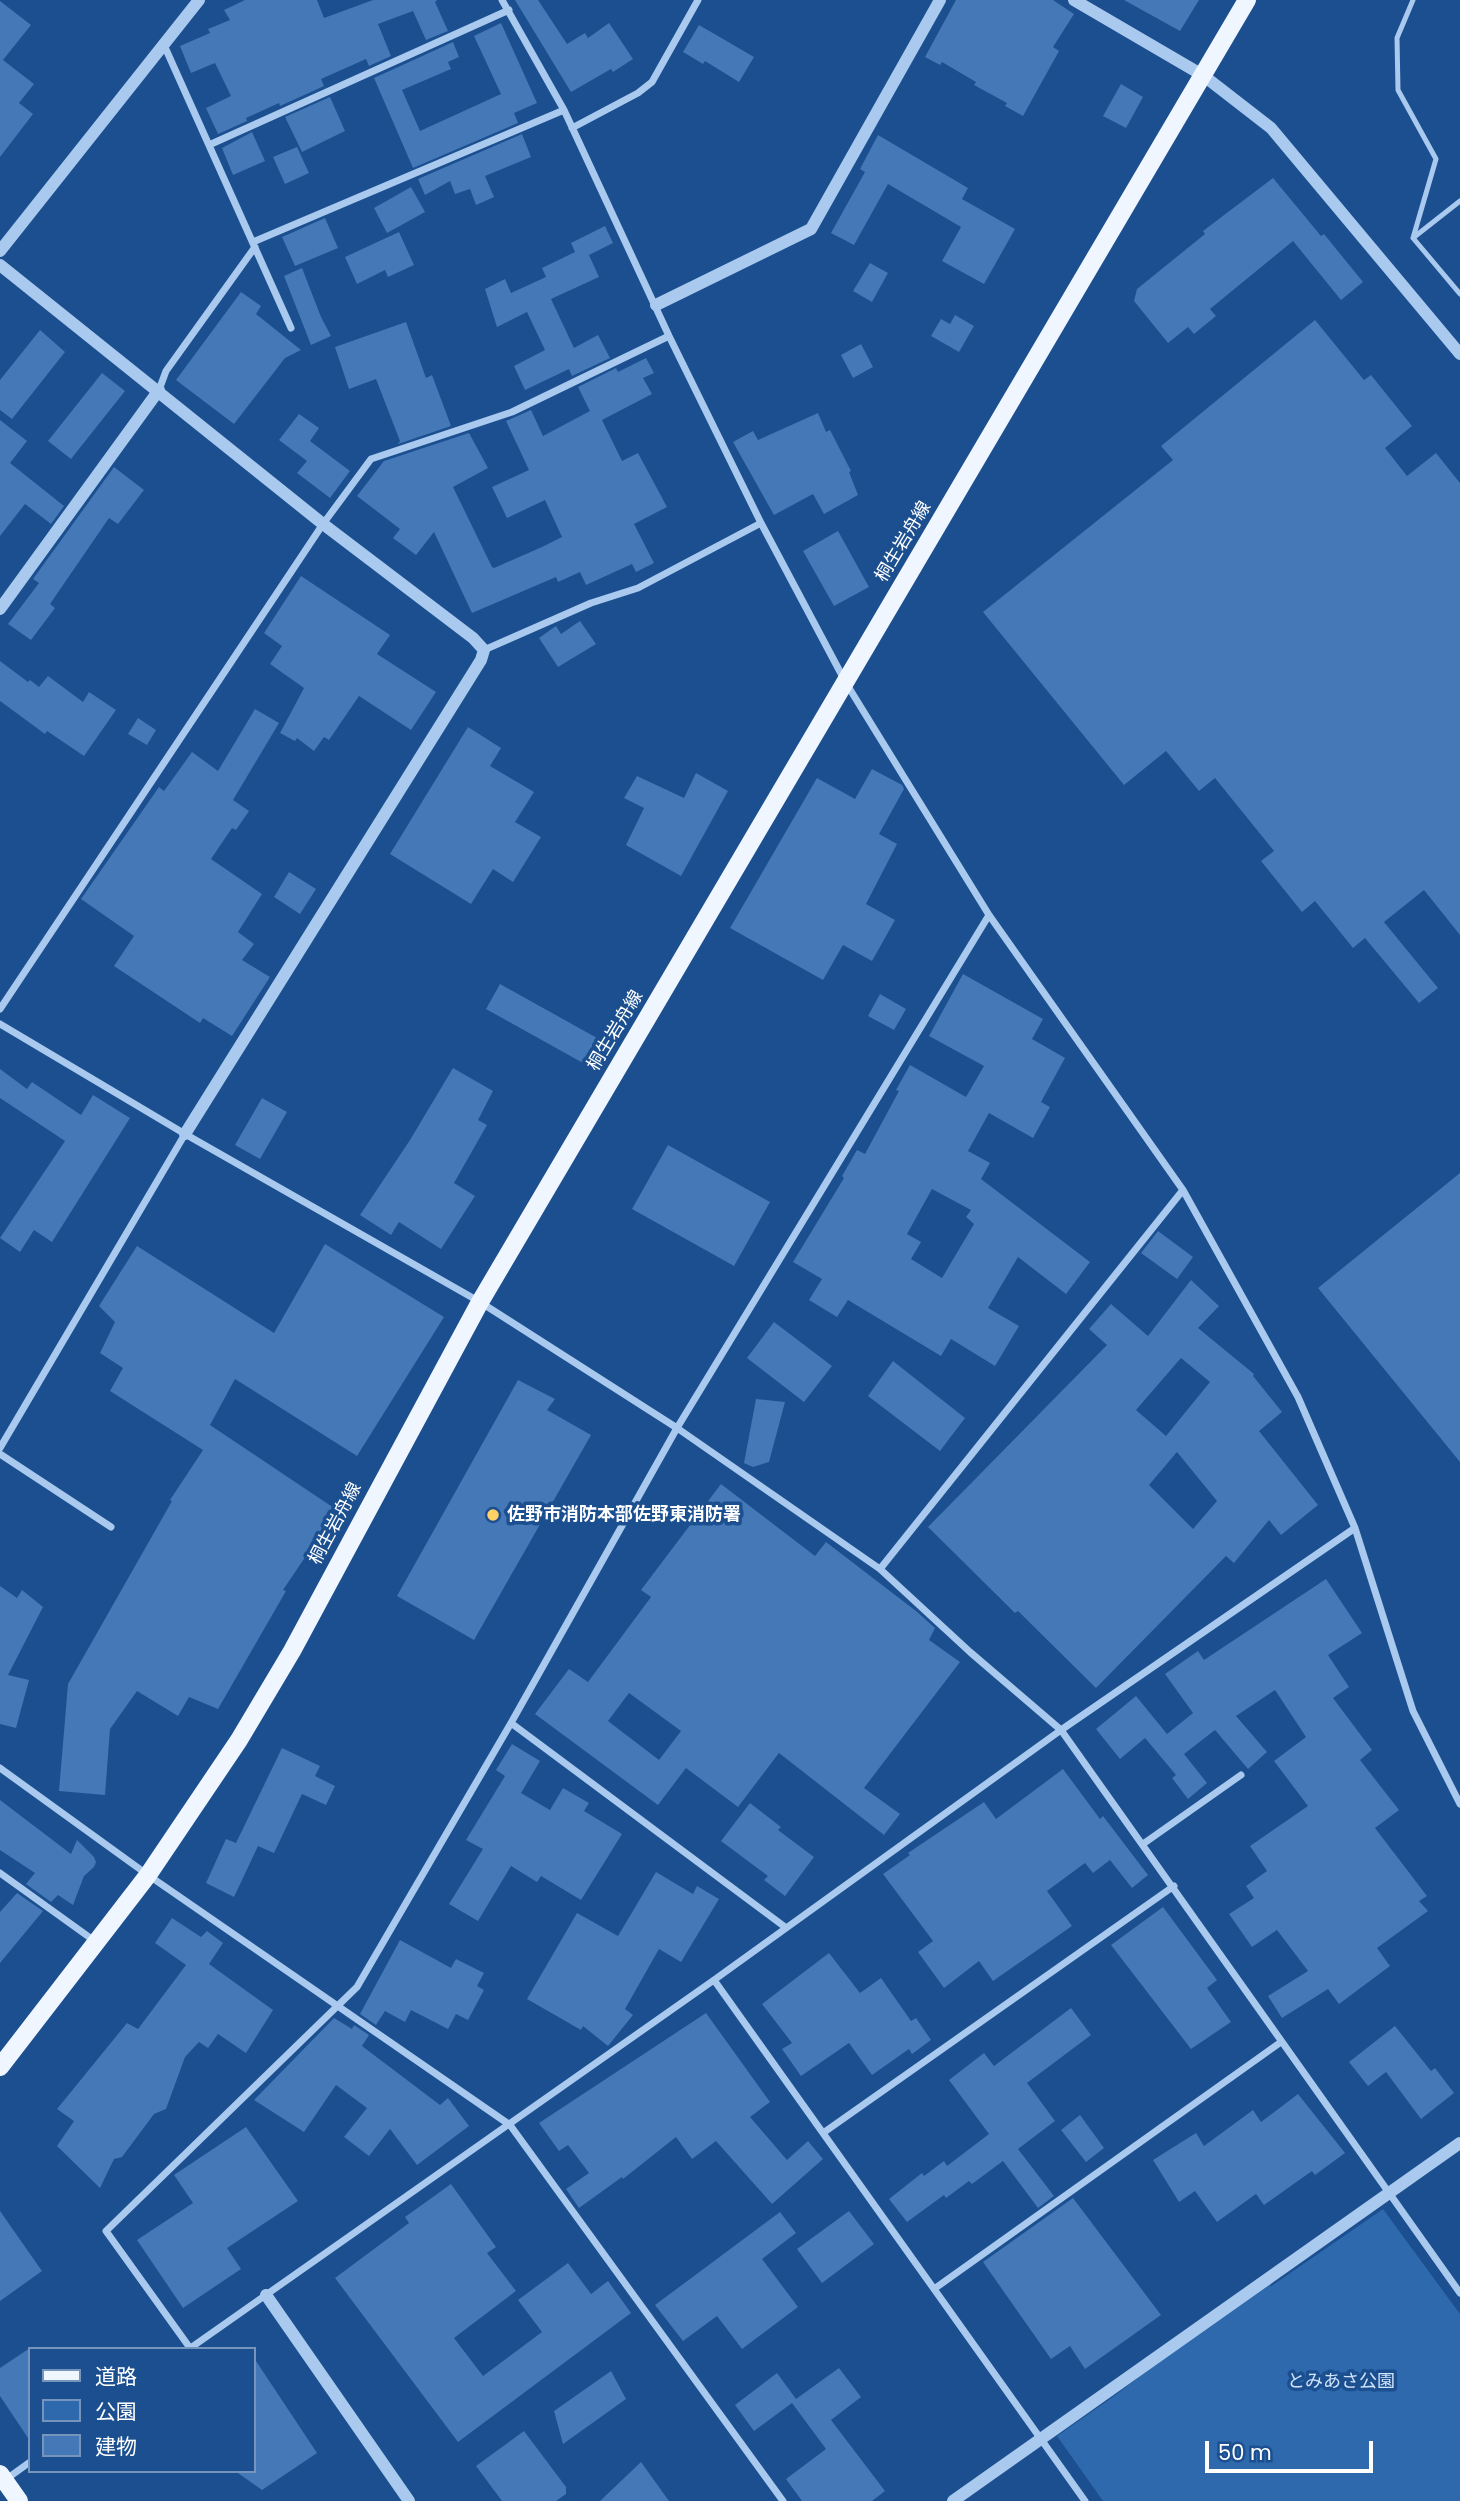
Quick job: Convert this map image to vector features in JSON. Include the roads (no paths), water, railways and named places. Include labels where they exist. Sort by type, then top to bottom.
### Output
[{"type":"main road","name":"桐生岩舟線","points":[[0,2067],[148,1875],[232,1751],[292,1651],[480,1302],[1247,0]]},
{"type":"main road","points":[[1,2479],[19,2501]]},
{"type":"street","points":[[0,251],[199,0]]},
{"type":"street","points":[[502,0],[564,110],[669,337],[761,523],[846,683],[989,915],[1183,1189],[1298,1397],[1355,1528],[1413,1711],[1460,1804]]},
{"type":"street","points":[[572,128],[638,93],[652,82],[698,0]]},
{"type":"street","points":[[656,305],[811,229],[940,0]]},
{"type":"street","points":[[1074,0],[1203,76],[1270,128],[1460,354]]},
{"type":"street","points":[[209,145],[509,10]]},
{"type":"street","points":[[164,45],[291,328]]},
{"type":"street","points":[[0,609],[159,390],[166,371],[254,244],[564,110]]},
{"type":"street","points":[[0,265],[323,524],[474,638],[484,650]]},
{"type":"street","points":[[0,1009],[323,524],[371,459],[512,412],[669,337]]},
{"type":"street","points":[[0,1448],[185,1134],[481,660],[484,650],[592,603],[638,588],[761,523]]},
{"type":"street","points":[[188,2347],[106,2231],[357,1987],[511,1723],[677,1428],[989,915]]},
{"type":"street","points":[[0,1024],[185,1134],[480,1302],[677,1428],[880,1569],[970,1652],[1061,1730],[1460,2293]]},
{"type":"street","points":[[880,1569],[1183,1189]]},
{"type":"street","points":[[0,1454],[111,1527]]},
{"type":"street","points":[[190,2347],[715,1980],[1061,1730],[1355,1528]]},
{"type":"street","points":[[511,1723],[785,1927]]},
{"type":"street","points":[[0,1768],[148,1875],[510,2125],[783,2501]]},
{"type":"street","points":[[1143,1844],[1241,1775]]},
{"type":"street","points":[[0,1873],[96,1941]]},
{"type":"street","points":[[823,2133],[1174,1886]]},
{"type":"street","points":[[715,1980],[1085,2501]]},
{"type":"street","points":[[934,2288],[1281,2042]]},
{"type":"street","points":[[953,2501],[1460,2143]]},
{"type":"street","points":[[266,2295],[409,2501]]},
{"type":"street","points":[[1,2479],[28,2463]]},
{"type":"lane","points":[[1412,238],[1436,159],[1398,90],[1397,38],[1413,0]]},
{"type":"lane","points":[[1412,238],[1460,201]]},
{"type":"lane","points":[[1412,238],[1460,294]]},
{"type":"place","name":"佐野市消防本部佐野東消防署","points":[[493,1515]]},
{"type":"park label","name":"とみあさ公園","points":[[1341,2382]]}]
